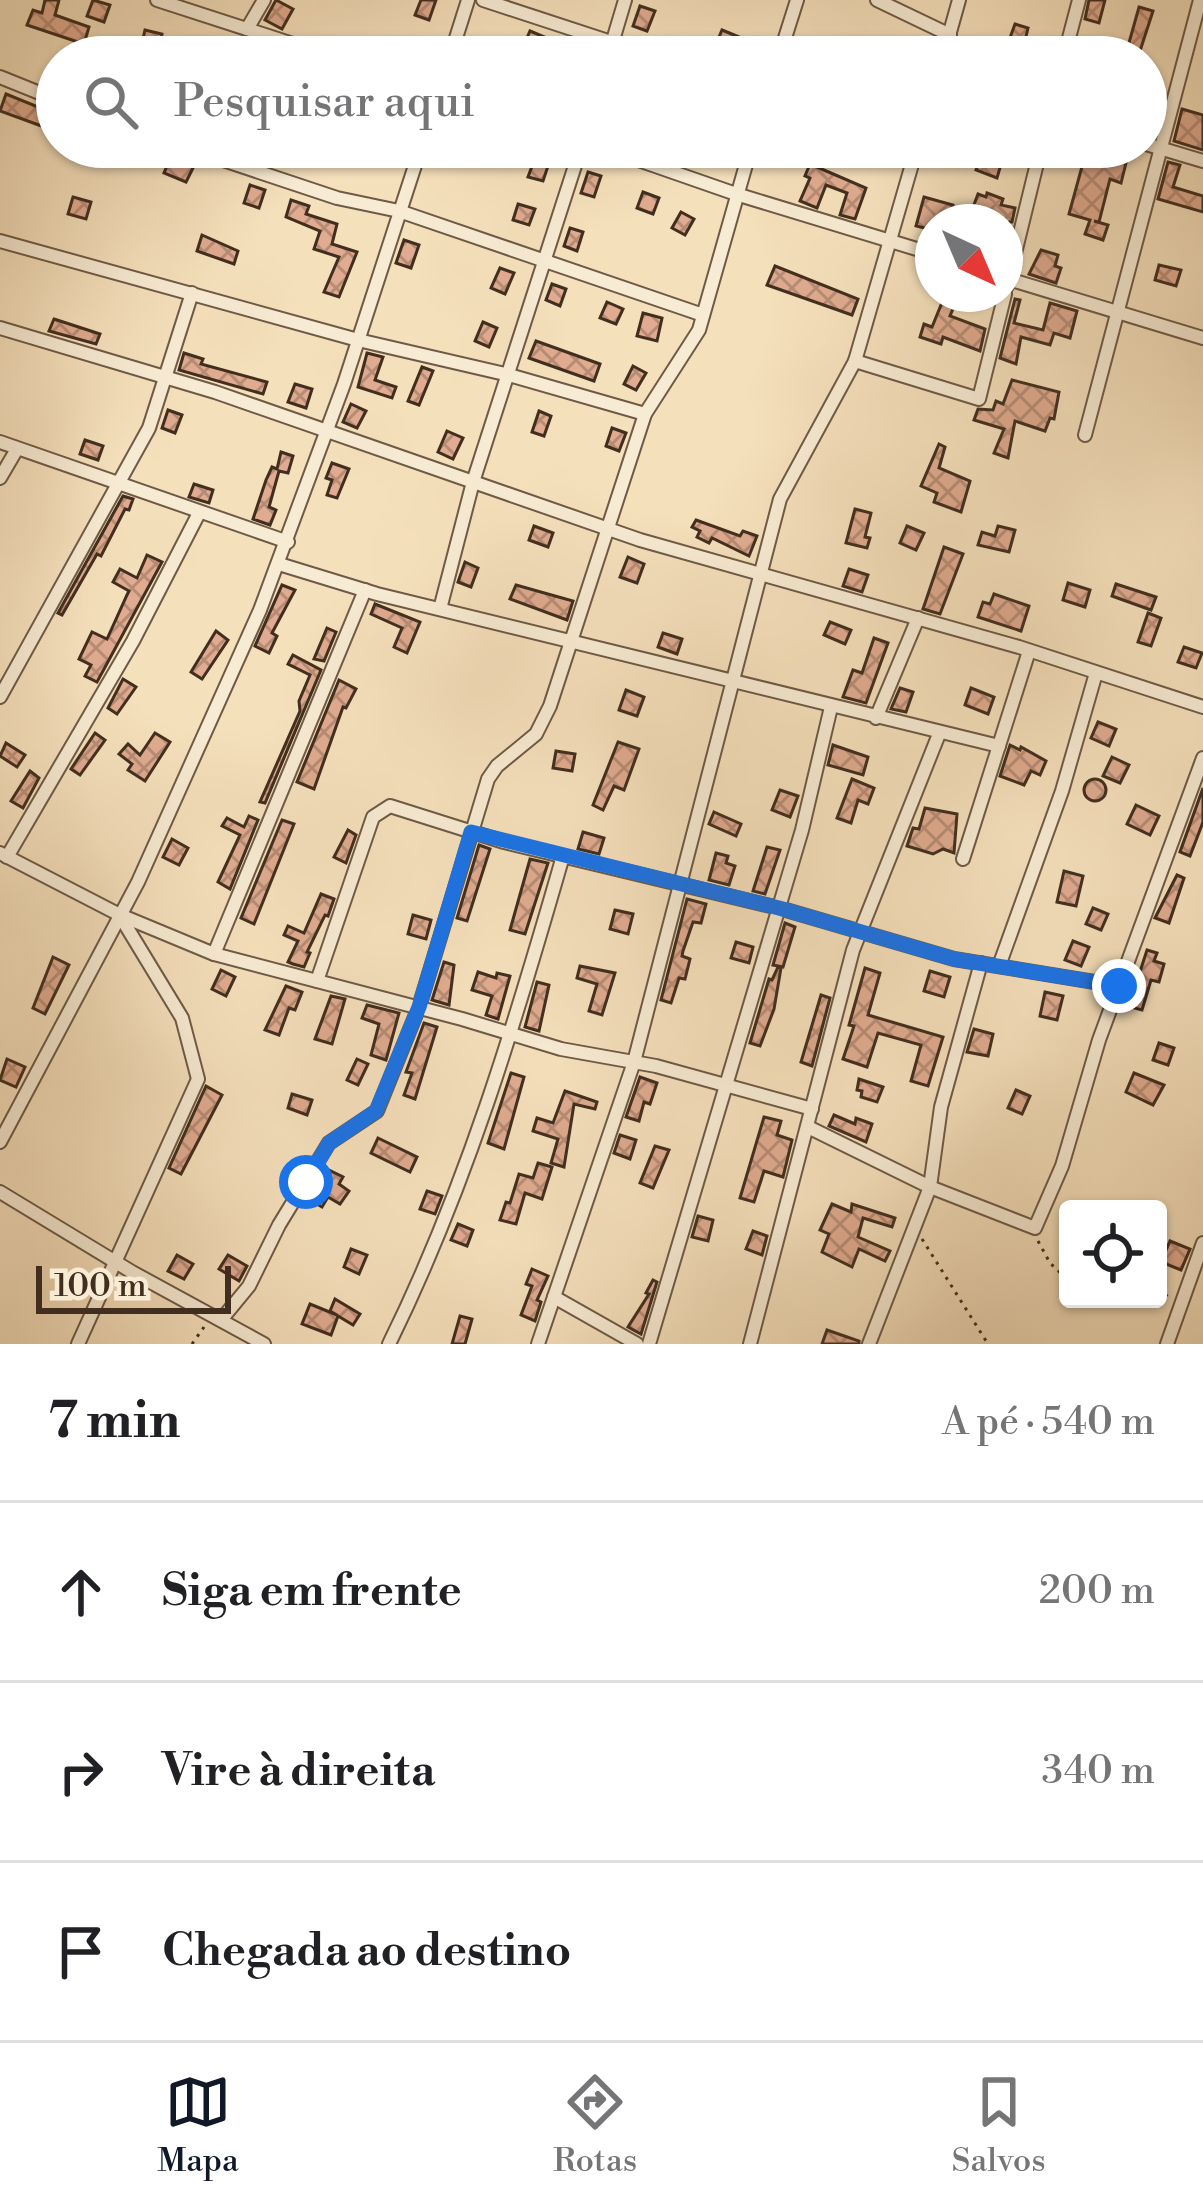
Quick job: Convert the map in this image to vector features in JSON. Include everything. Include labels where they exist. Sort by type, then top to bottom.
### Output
[{"type":"street","points":[[157,0],[267,36]]},
{"type":"street","points":[[247,29],[264,0]]},
{"type":"street","points":[[457,36],[468,0]]},
{"type":"street","points":[[483,0],[574,36]]},
{"type":"street","points":[[614,36],[625,0]]},
{"type":"street","points":[[786,36],[797,0]]},
{"type":"street","points":[[877,0],[950,35],[959,0]]},
{"type":"street","points":[[1070,36],[1079,0]]},
{"type":"street","points":[[1167,103],[1200,0]]},
{"type":"street","points":[[0,77],[36,92]]},
{"type":"street","points":[[1167,150],[1203,161]]},
{"type":"street","points":[[254,168],[337,198],[399,211],[703,315]]},
{"type":"street","points":[[0,1142],[120,915],[192,765],[279,564],[414,168]]},
{"type":"street","points":[[440,609],[473,482],[575,168]]},
{"type":"street","points":[[661,168],[915,248]]},
{"type":"street","points":[[216,1317],[249,1286],[279,1225],[329,1143],[376,1111],[419,1007],[488,778],[536,734],[544,720],[645,414],[688,350],[703,315],[744,168]]},
{"type":"street","points":[[538,1344],[634,1062],[780,499],[854,361],[911,168]]},
{"type":"street","points":[[1023,216],[1036,168]]},
{"type":"street","points":[[1085,435],[1118,312],[1148,168]]},
{"type":"street","points":[[0,241],[645,414]]},
{"type":"street","points":[[1023,283],[1203,338]]},
{"type":"street","points":[[0,697],[149,428],[192,293]]},
{"type":"street","points":[[854,361],[979,399],[1001,312]]},
{"type":"street","points":[[0,328],[167,377],[607,528],[1203,706]]},
{"type":"street","points":[[0,442],[288,542]]},
{"type":"street","points":[[0,478],[17,448]]},
{"type":"street","points":[[199,513],[133,641],[4,855],[120,915],[214,954],[561,1049],[634,1062],[812,1109]]},
{"type":"street","points":[[279,564],[440,609],[999,746]]},
{"type":"street","points":[[214,954],[365,590]]},
{"type":"street","points":[[876,718],[918,618]]},
{"type":"street","points":[[963,859],[1029,651]]},
{"type":"street","points":[[999,966],[1062,790],[1096,673]]},
{"type":"street","points":[[649,1344],[779,908],[832,707]]},
{"type":"street","points":[[750,1344],[860,930],[939,734]]},
{"type":"street","points":[[808,1127],[930,1187],[1035,1228],[1063,1166],[1119,986],[1203,758]]},
{"type":"street","points":[[316,981],[373,817],[390,806],[471,832],[779,908],[954,959],[1119,986]]},
{"type":"street","points":[[389,1344],[427,1268],[461,1183],[512,1034],[563,856]]},
{"type":"street","points":[[78,1344],[198,1079],[182,1018],[120,915]]},
{"type":"street","points":[[868,1344],[930,1187],[940,1107],[981,963]]},
{"type":"street","points":[[0,1192],[264,1344]]},
{"type":"street","points":[[1167,1344],[1203,1243]]},
{"type":"street","points":[[554,1297],[637,1344]]},
{"type":"path","points":[[918,1217],[920,1235],[988,1344]]},
{"type":"path","points":[[1035,1228],[1040,1250],[1059,1270]]},
{"type":"path","points":[[1167,1295],[1180,1304]]},
{"type":"path","points":[[192,1344],[216,1317]]},
{"type":"building","points":[[45,0],[59,0],[55,15],[89,27],[86,36],[60,36],[27,25],[33,10],[42,13]]},
{"type":"building","points":[[93,0],[110,5],[104,22],[87,16]]},
{"type":"building","points":[[276,0],[293,9],[282,29],[265,20]]},
{"type":"building","points":[[421,0],[436,0],[429,20],[415,15]]},
{"type":"building","points":[[1089,0],[1105,0],[1099,23],[1085,19]]},
{"type":"building","points":[[640,6],[655,11],[647,31],[633,26]]},
{"type":"building","points":[[1139,7],[1153,11],[1145,36],[1131,36]]},
{"type":"building","points":[[1015,24],[1028,28],[1026,36],[1011,36]]},
{"type":"building","points":[[6,94],[36,106],[36,124],[0,111]]},
{"type":"building","points":[[1182,109],[1203,115],[1203,150],[1174,141]]},
{"type":"building","points":[[1168,162],[1180,165],[1173,187],[1203,196],[1203,212],[1158,199]]},
{"type":"building","points":[[166,168],[193,168],[186,182],[164,173]]},
{"type":"building","points":[[531,168],[547,168],[543,181],[528,177]]},
{"type":"building","points":[[808,168],[819,168],[866,188],[855,219],[840,215],[847,193],[826,185],[817,208],[800,201],[810,178],[805,176]]},
{"type":"building","points":[[977,168],[1000,168],[997,178]]},
{"type":"building","points":[[1082,168],[1125,168],[1121,183],[1110,179],[1099,222],[1094,221],[1108,225],[1103,240],[1085,234],[1090,220],[1069,214]]},
{"type":"building","points":[[588,172],[601,176],[594,197],[581,193]]},
{"type":"building","points":[[250,185],[265,190],[259,208],[244,203]]},
{"type":"building","points":[[643,192],[659,198],[653,214],[637,208]]},
{"type":"building","points":[[987,193],[1003,199],[1001,204],[974,204],[978,194],[986,197]]},
{"type":"building","points":[[73,197],[91,202],[86,219],[68,214]]},
{"type":"building","points":[[924,197],[949,204],[922,204]]},
{"type":"building","points":[[291,200],[309,206],[306,214],[337,224],[332,244],[357,252],[339,297],[324,292],[339,257],[314,249],[320,231],[286,217]]},
{"type":"building","points":[[518,204],[535,209],[529,225],[513,220]]},
{"type":"building","points":[[681,212],[694,219],[685,235],[672,228]]},
{"type":"building","points":[[570,228],[583,232],[577,251],[564,246]]},
{"type":"building","points":[[202,235],[238,251],[234,264],[197,251]]},
{"type":"building","points":[[404,240],[419,245],[411,268],[396,263]]},
{"type":"building","points":[[1041,250],[1058,255],[1055,266],[1061,268],[1056,283],[1029,274]]},
{"type":"building","points":[[1159,265],[1181,270],[1176,286],[1155,280]]},
{"type":"building","points":[[775,266],[858,299],[852,315],[767,285]]},
{"type":"building","points":[[500,268],[514,273],[505,294],[491,288]]},
{"type":"building","points":[[552,284],[566,289],[560,306],[546,300]]},
{"type":"building","points":[[607,302],[623,309],[616,324],[600,318]]},
{"type":"building","points":[[1050,303],[1077,311],[1070,338],[1054,333],[1050,345],[1021,337],[1016,364],[1000,358],[1012,312],[1017,312],[1014,323],[1043,330]]},
{"type":"building","points":[[938,312],[952,312],[950,316],[985,329],[980,351],[943,337],[941,344],[920,337],[924,324],[932,327]]},
{"type":"building","points":[[643,313],[662,318],[657,341],[637,336]]},
{"type":"building","points":[[54,319],[100,334],[96,344],[49,331]]},
{"type":"building","points":[[483,322],[497,328],[489,347],[475,341]]},
{"type":"building","points":[[536,341],[600,364],[594,381],[529,358]]},
{"type":"building","points":[[184,353],[203,359],[201,364],[267,382],[263,394],[179,370]]},
{"type":"building","points":[[367,353],[383,357],[375,380],[396,387],[392,398],[358,387]]},
{"type":"building","points":[[633,366],[646,373],[636,390],[624,384]]},
{"type":"building","points":[[422,367],[433,371],[419,405],[408,401]]},
{"type":"building","points":[[1012,380],[1059,392],[1054,419],[1050,418],[1045,431],[1015,421],[1008,458],[994,453],[1004,429],[974,420],[978,409],[993,410],[996,401],[1003,404]]},
{"type":"building","points":[[295,384],[312,389],[306,408],[288,402]]},
{"type":"building","points":[[351,404],[366,411],[357,428],[343,422]]},
{"type":"building","points":[[168,410],[182,415],[175,433],[162,428]]},
{"type":"building","points":[[539,411],[551,416],[544,436],[532,432]]},
{"type":"building","points":[[612,428],[626,433],[619,451],[606,446]]},
{"type":"building","points":[[447,431],[463,438],[453,459],[438,452]]},
{"type":"building","points":[[85,440],[103,446],[98,460],[80,454]]},
{"type":"building","points":[[939,444],[945,447],[939,468],[970,481],[961,512],[934,502],[937,493],[921,486]]},
{"type":"building","points":[[281,452],[293,456],[288,473],[279,471],[269,507],[276,510],[270,525],[253,519]]},
{"type":"building","points":[[332,463],[349,469],[337,498],[327,495],[332,480],[326,478]]},
{"type":"building","points":[[194,484],[213,490],[209,503],[189,497]]},
{"type":"building","points":[[123,496],[133,499],[129,510],[125,509],[62,615],[58,613]]},
{"type":"building","points":[[855,509],[871,513],[867,548],[846,543]]},
{"type":"building","points":[[696,520],[740,536],[743,531],[757,536],[749,556],[712,538],[709,543],[697,537],[700,531],[692,527]]},
{"type":"building","points":[[534,526],[553,533],[548,547],[529,540]]},
{"type":"building","points":[[907,526],[924,533],[916,550],[900,543]]},
{"type":"building","points":[[998,526],[1015,530],[1009,552],[978,545],[982,532],[995,536]]},
{"type":"building","points":[[944,547],[963,554],[940,614],[923,609]]},
{"type":"building","points":[[147,555],[162,562],[97,682],[85,676],[91,665],[79,659],[92,632],[107,639],[129,591],[113,582],[120,569],[137,578]]},
{"type":"building","points":[[628,557],[644,564],[637,583],[620,577]]},
{"type":"building","points":[[465,562],[478,568],[471,587],[458,582]]},
{"type":"building","points":[[849,569],[868,575],[862,592],[843,586]]},
{"type":"building","points":[[1068,583],[1090,590],[1085,607],[1063,600]]},
{"type":"building","points":[[1116,584],[1156,597],[1151,610],[1112,596]]},
{"type":"building","points":[[282,585],[295,590],[272,633],[277,636],[269,653],[255,646]]},
{"type":"building","points":[[516,585],[573,601],[567,620],[510,599]]},
{"type":"building","points":[[994,594],[1029,606],[1021,631],[978,617],[983,602],[990,604]]},
{"type":"building","points":[[375,604],[420,622],[407,653],[394,647],[402,628],[371,614]]},
{"type":"building","points":[[1148,613],[1161,618],[1151,646],[1138,642]]},
{"type":"building","points":[[830,622],[851,630],[845,644],[824,635]]},
{"type":"building","points":[[327,628],[336,632],[324,661],[314,659]]},
{"type":"building","points":[[216,631],[228,640],[202,679],[191,672]]},
{"type":"building","points":[[663,633],[682,639],[677,654],[658,647]]},
{"type":"building","points":[[874,638],[888,643],[866,703],[843,697],[853,670],[862,673]]},
{"type":"building","points":[[1184,647],[1202,653],[1196,668],[1178,662]]},
{"type":"building","points":[[293,655],[321,670],[265,803],[260,802],[300,711],[299,701],[310,675],[288,664]]},
{"type":"building","points":[[123,679],[136,687],[117,714],[108,708]]},
{"type":"building","points":[[339,680],[356,689],[343,707],[314,789],[297,782]]},
{"type":"building","points":[[900,688],[913,692],[906,712],[891,709]]},
{"type":"building","points":[[971,688],[994,697],[988,714],[965,705]]},
{"type":"building","points":[[626,690],[644,697],[637,716],[619,710]]},
{"type":"building","points":[[1098,722],[1116,729],[1109,746],[1091,738]]},
{"type":"building","points":[[95,733],[105,740],[80,775],[71,769]]},
{"type":"building","points":[[155,733],[170,742],[145,781],[128,770],[132,764],[119,754],[128,744],[140,755]]},
{"type":"building","points":[[618,742],[639,749],[624,790],[614,786],[603,810],[593,805]]},
{"type":"building","points":[[6,743],[25,755],[17,767],[0,756]]},
{"type":"building","points":[[833,745],[868,757],[863,775],[828,765]]},
{"type":"building","points":[[1010,745],[1046,761],[1040,775],[1031,771],[1024,785],[1000,776]]},
{"type":"building","points":[[556,751],[575,754],[572,771],[553,768]]},
{"type":"building","points":[[1112,757],[1129,765],[1120,783],[1103,776]]},
{"type":"building","points":[[30,771],[39,778],[23,808],[11,801]]},
{"type":"building","points":[[852,779],[874,788],[868,804],[858,800],[851,823],[837,818]]},
{"type":"building","points":[[1095,779],[1106,790],[1095,801],[1084,790]]},
{"type":"building","points":[[1203,788],[1203,822],[1190,856],[1180,852]]},
{"type":"building","points":[[780,790],[798,796],[790,817],[772,810]]},
{"type":"building","points":[[1136,805],[1159,816],[1150,835],[1127,824]]},
{"type":"building","points":[[925,808],[957,814],[954,853],[943,849],[933,854],[907,846]]},
{"type":"building","points":[[714,812],[741,824],[736,836],[709,824]]},
{"type":"building","points":[[249,816],[258,820],[230,889],[218,882],[240,835],[222,826],[227,818],[244,827]]},
{"type":"building","points":[[282,820],[294,824],[254,924],[241,918]]},
{"type":"building","points":[[348,830],[356,835],[346,863],[334,857]]},
{"type":"building","points":[[583,832],[604,838],[599,854],[578,849]]},
{"type":"building","points":[[172,839],[188,848],[179,865],[163,857]]},
{"type":"building","points":[[479,845],[490,849],[467,921],[457,918]]},
{"type":"building","points":[[767,847],[780,850],[765,894],[753,891]]},
{"type":"building","points":[[716,853],[728,856],[726,863],[735,866],[729,885],[709,880]]},
{"type":"building","points":[[530,859],[548,863],[525,934],[510,930]]},
{"type":"building","points":[[1064,871],[1083,876],[1076,906],[1057,902]]},
{"type":"building","points":[[1177,875],[1184,878],[1169,923],[1155,918]]},
{"type":"building","points":[[321,894],[334,899],[304,967],[288,962],[298,941],[284,935],[288,926],[304,933]]},
{"type":"building","points":[[687,899],[706,904],[701,923],[693,922],[682,956],[690,959],[685,979],[679,978],[671,1003],[661,1000]]},
{"type":"building","points":[[1093,908],[1108,914],[1101,930],[1086,924]]},
{"type":"building","points":[[615,910],[633,914],[628,934],[610,929]]},
{"type":"building","points":[[413,915],[431,920],[426,939],[408,934]]},
{"type":"building","points":[[785,923],[795,927],[783,967],[773,965]]},
{"type":"building","points":[[1073,941],[1089,947],[1081,966],[1065,960]]},
{"type":"building","points":[[736,942],[753,947],[749,963],[731,958]]},
{"type":"building","points":[[1147,950],[1157,953],[1154,961],[1164,964],[1159,982],[1151,980],[1142,1010],[1123,1005]]},
{"type":"building","points":[[53,957],[69,965],[45,1014],[33,1008]]},
{"type":"building","points":[[444,962],[454,965],[449,1005],[432,1000]]},
{"type":"building","points":[[580,966],[615,973],[602,1015],[589,1011],[597,984],[577,978]]},
{"type":"building","points":[[778,967],[774,1009],[760,1046],[750,1043],[769,979]]},
{"type":"building","points":[[865,968],[880,973],[868,1015],[943,1037],[928,1086],[911,1081],[921,1045],[878,1033],[867,1067],[843,1059]]},
{"type":"building","points":[[221,970],[235,977],[226,996],[212,989]]},
{"type":"building","points":[[930,971],[950,977],[944,997],[924,991]]},
{"type":"building","points":[[478,972],[496,978],[497,973],[510,976],[498,1019],[486,1015],[492,996],[472,990]]},
{"type":"building","points":[[537,982],[549,985],[539,1031],[525,1027]]},
{"type":"building","points":[[286,986],[302,992],[295,1010],[289,1008],[279,1035],[265,1030]]},
{"type":"building","points":[[1045,992],[1063,996],[1057,1020],[1040,1016]]},
{"type":"building","points":[[821,995],[830,998],[812,1066],[801,1062]]},
{"type":"building","points":[[331,996],[345,999],[332,1044],[315,1039]]},
{"type":"building","points":[[367,1005],[399,1013],[386,1060],[371,1055],[379,1024],[362,1018]]},
{"type":"building","points":[[424,1023],[437,1027],[415,1099],[404,1095],[412,1073],[406,1072]]},
{"type":"building","points":[[974,1029],[993,1034],[988,1056],[967,1052]]},
{"type":"building","points":[[1159,1043],[1174,1048],[1168,1065],[1153,1060]]},
{"type":"building","points":[[7,1059],[25,1067],[16,1087],[0,1080]]},
{"type":"building","points":[[357,1059],[368,1064],[358,1085],[347,1080]]},
{"type":"building","points":[[511,1073],[524,1077],[504,1149],[488,1143]]},
{"type":"building","points":[[1134,1073],[1164,1085],[1153,1105],[1126,1092]]},
{"type":"building","points":[[640,1077],[657,1083],[650,1104],[644,1102],[639,1121],[626,1117]]},
{"type":"building","points":[[859,1079],[883,1087],[877,1102],[861,1097]]},
{"type":"building","points":[[206,1086],[222,1095],[181,1174],[169,1168]]},
{"type":"building","points":[[1016,1090],[1030,1096],[1022,1114],[1008,1108]]},
{"type":"building","points":[[565,1091],[597,1102],[595,1109],[574,1104],[564,1167],[551,1163],[558,1139],[533,1131],[537,1118],[553,1123]]},
{"type":"building","points":[[292,1094],[312,1100],[307,1115],[288,1108]]},
{"type":"building","points":[[834,1115],[855,1124],[856,1118],[872,1124],[866,1142],[829,1126]]},
{"type":"building","points":[[764,1117],[781,1121],[777,1135],[792,1140],[783,1177],[764,1171],[754,1202],[740,1198]]},
{"type":"building","points":[[620,1135],[636,1140],[630,1159],[614,1153]]},
{"type":"building","points":[[378,1138],[417,1157],[410,1172],[371,1153]]},
{"type":"building","points":[[655,1146],[669,1150],[653,1188],[640,1183]]},
{"type":"building","points":[[538,1163],[552,1167],[542,1199],[525,1193],[516,1224],[500,1220],[519,1174],[533,1178]]},
{"type":"building","points":[[329,1170],[343,1177],[339,1184],[349,1191],[340,1204],[328,1197],[322,1207],[310,1200]]},
{"type":"building","points":[[427,1191],[442,1196],[435,1214],[420,1209]]},
{"type":"building","points":[[832,1204],[851,1212],[852,1204],[895,1218],[892,1227],[863,1218],[858,1237],[890,1251],[885,1261],[859,1249],[852,1267],[822,1252],[829,1234],[820,1230]]},
{"type":"building","points":[[698,1216],[713,1220],[708,1241],[692,1237]]},
{"type":"building","points":[[458,1224],[473,1230],[467,1246],[451,1240]]},
{"type":"building","points":[[753,1231],[767,1236],[762,1255],[746,1249]]},
{"type":"building","points":[[1170,1241],[1190,1249],[1181,1270],[1167,1264]]},
{"type":"building","points":[[351,1249],[367,1255],[359,1274],[344,1267]]},
{"type":"building","points":[[177,1255],[193,1264],[184,1279],[168,1271]]},
{"type":"building","points":[[228,1255],[247,1266],[239,1281],[219,1269]]},
{"type":"building","points":[[532,1269],[548,1276],[537,1300],[541,1302],[535,1321],[521,1315],[532,1286],[526,1284]]},
{"type":"building","points":[[653,1280],[657,1282],[641,1334],[628,1327]]},
{"type":"building","points":[[335,1299],[360,1314],[353,1325],[338,1316],[331,1335],[302,1324],[310,1304],[337,1315],[330,1311]]},
{"type":"building","points":[[460,1316],[472,1319],[465,1344],[452,1344]]},
{"type":"building","points":[[827,1330],[859,1341],[859,1344],[822,1344]]},
{"type":"route","points":[[306,1182],[329,1143],[376,1111],[419,1007],[471,832],[779,908],[954,959],[1119,986]]}]
